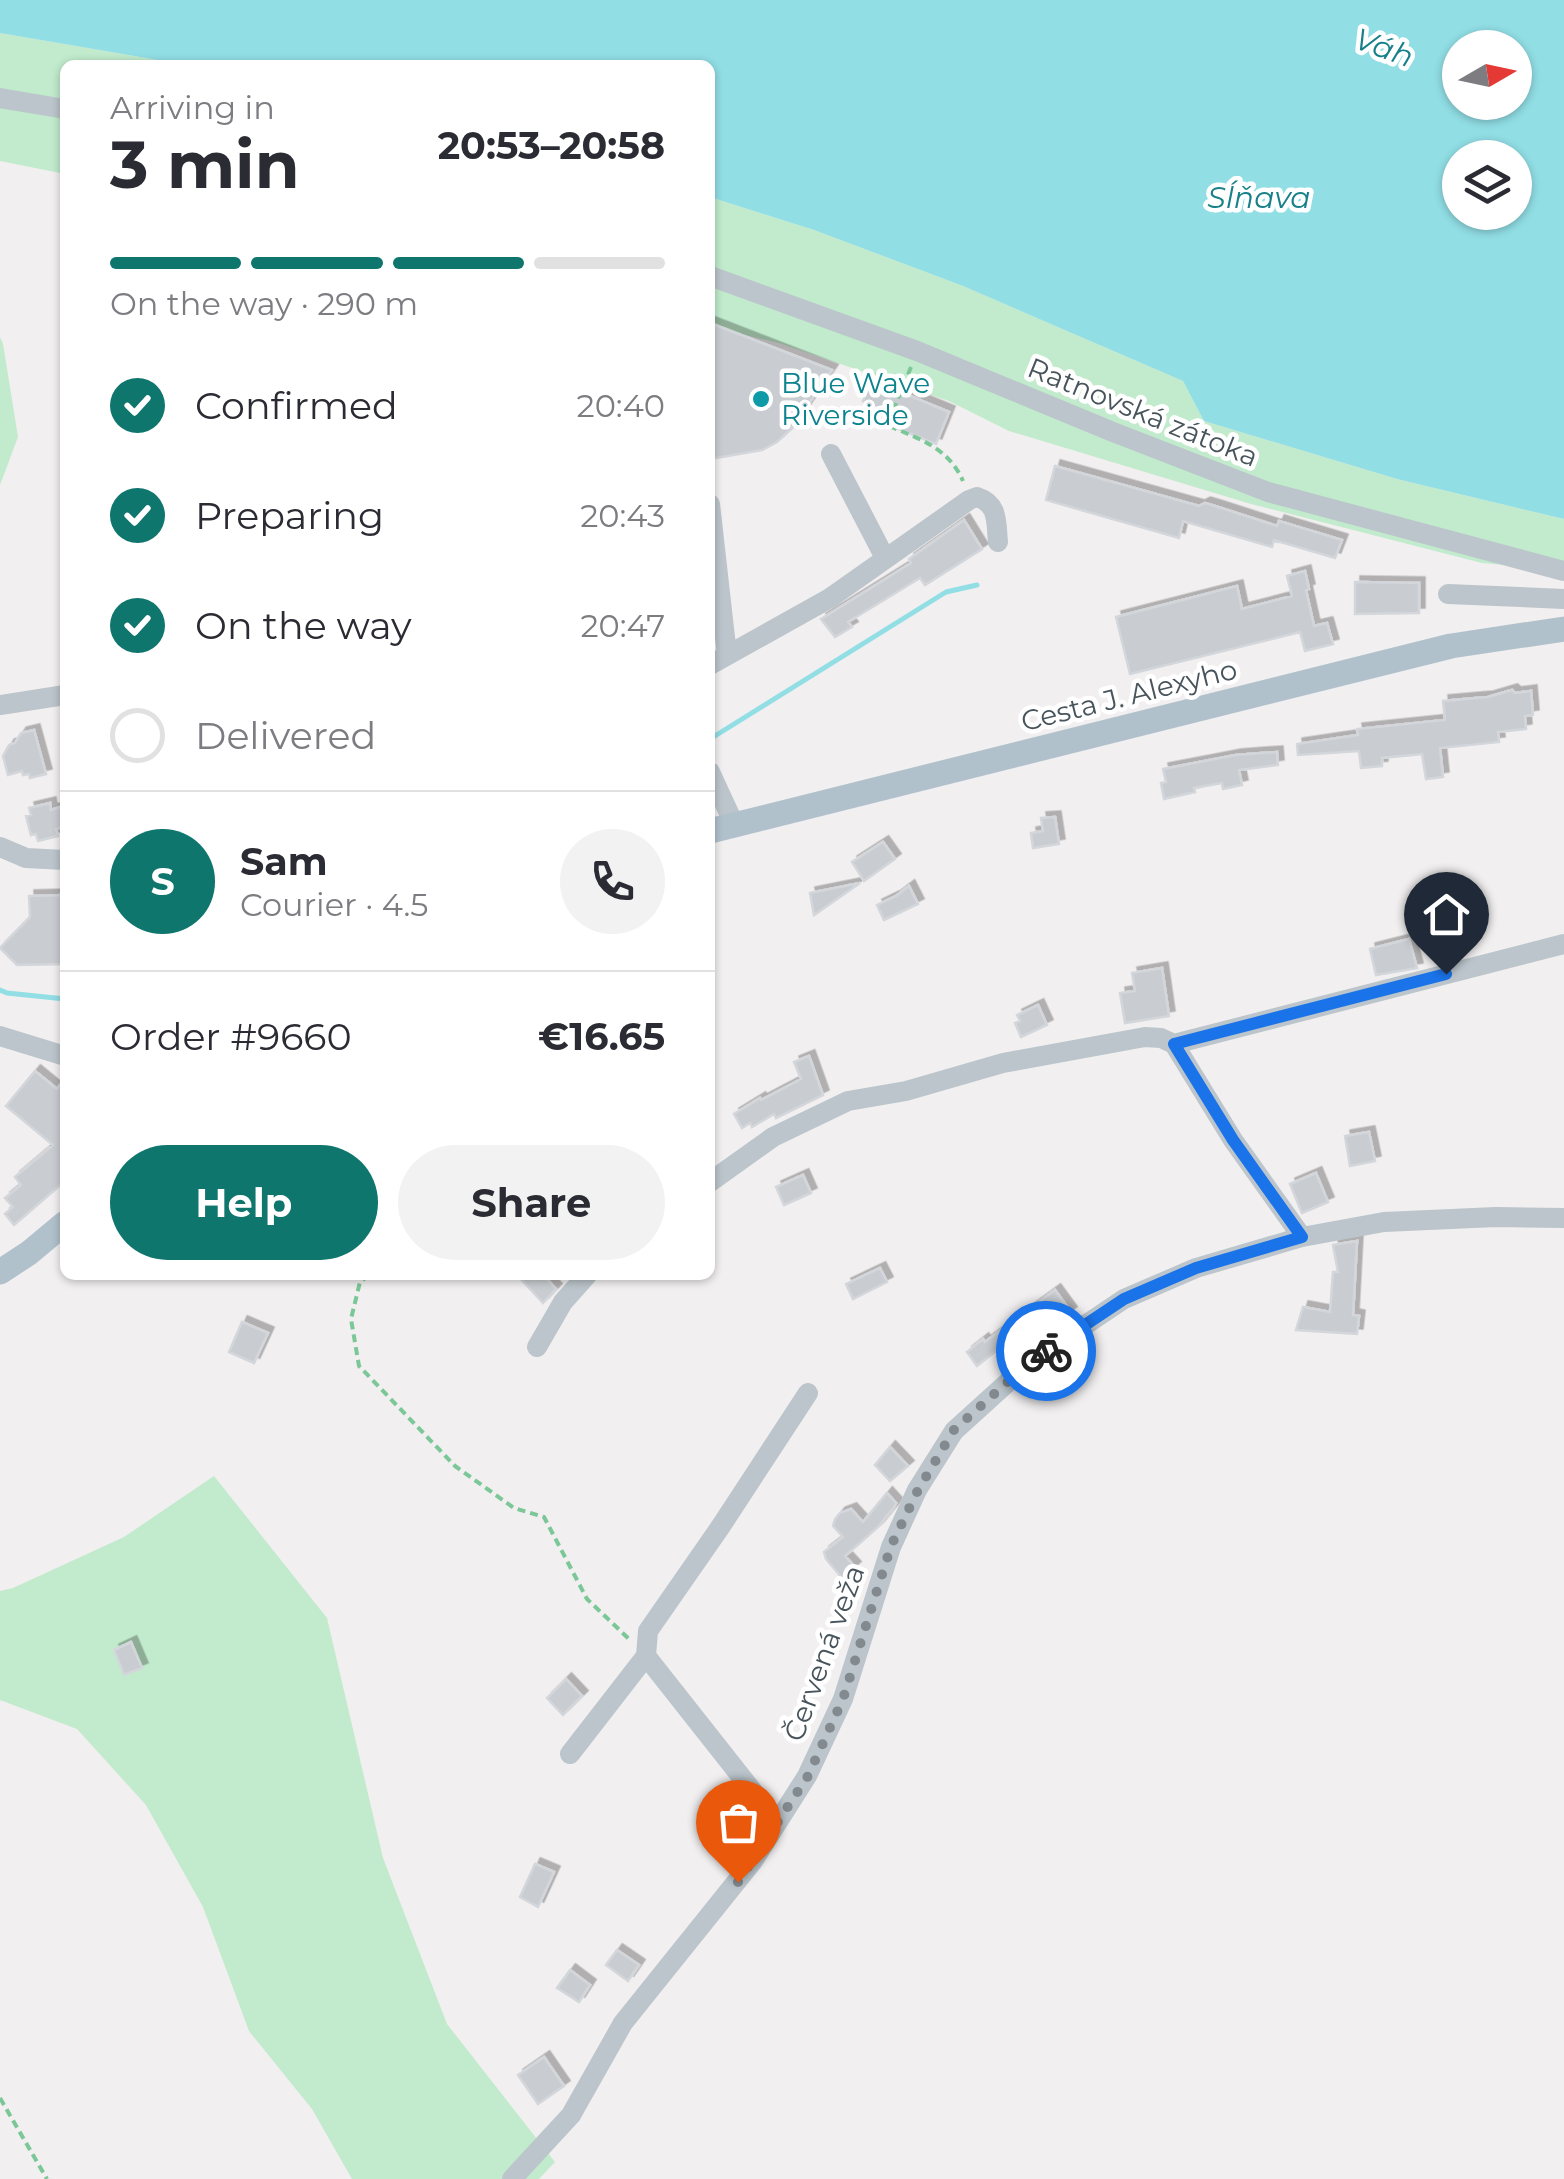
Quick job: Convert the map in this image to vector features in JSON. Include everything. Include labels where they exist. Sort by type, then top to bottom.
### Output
[{"type":"main road","name":"Cesta J. Alexyho","points":[[722,827],[1451,646],[1564,629]]},
{"type":"main road","points":[[0,1272],[60,1227]]},
{"type":"lane","points":[[0,98],[60,108]]},
{"type":"lane","name":"Ratnovská zátoka","points":[[715,278],[918,351],[1268,492],[1564,571]]},
{"type":"lane","points":[[831,454],[885,558]]},
{"type":"lane","points":[[715,591],[719,660],[830,598],[970,499],[978,497],[991,504],[998,542]]},
{"type":"lane","points":[[1448,594],[1564,599]]},
{"type":"lane","points":[[0,706],[60,696]]},
{"type":"lane","points":[[715,795],[722,827]]},
{"type":"lane","points":[[0,847],[26,858],[60,860]]},
{"type":"lane","points":[[1174,1044],[1564,944]]},
{"type":"lane","points":[[0,1036],[60,1054]]},
{"type":"lane","points":[[715,1178],[773,1137],[848,1101],[906,1091],[1003,1063],[1145,1037],[1161,1038],[1174,1044],[1233,1140],[1302,1237]]},
{"type":"lane","name":"Červená veža","points":[[512,2179],[572,2115],[623,2024],[733,1888],[808,1776],[843,1699],[891,1546],[954,1430],[1030,1362],[1124,1299],[1196,1268],[1302,1237],[1384,1222],[1564,1218]]},
{"type":"lane","points":[[537,1347],[563,1302],[582,1280]]},
{"type":"lane","points":[[570,1754],[646,1656],[648,1631],[808,1393]]},
{"type":"lane","points":[[646,1656],[777,1822]]},
{"type":"path","points":[[904,383],[887,426],[936,447],[956,466],[970,499]]},
{"type":"path","points":[[363,1280],[351,1318],[360,1366],[456,1466],[514,1508],[544,1517],[587,1599],[646,1656]]},
{"type":"path","points":[[0,2098],[46,2179]]},
{"type":"green space","points":[[0,33],[158,60],[60,60],[60,173],[0,161]]},
{"type":"green space","points":[[715,199],[814,230],[963,286],[1183,381],[1204,421],[1397,479],[1564,519],[1564,570],[1482,563],[1251,504],[1009,431],[949,401],[779,343],[715,328]]},
{"type":"green space","points":[[0,337],[18,437],[0,485]]},
{"type":"green space","points":[[214,1476],[327,1618],[383,1858],[447,2024],[555,2162],[539,2179],[352,2179],[312,2109],[249,2031],[203,1907],[146,1805],[77,1729],[0,1700],[0,1591],[124,1537]]},
{"type":"water","name":"Sĺňava","points":[[0,0],[1564,0],[1564,519],[1397,479],[1204,421],[1183,381],[963,286],[814,230],[715,199],[715,60],[158,60],[0,33]]},
{"type":"building","name":"Blue Wave Riverside","points":[[715,325],[832,370],[791,429],[762,450],[715,458]]},
{"type":"building","points":[[871,380],[949,412],[936,444],[891,426],[894,416],[863,401]]},
{"type":"building","points":[[1055,466],[1342,540],[1335,558],[1274,540],[1272,547],[1183,521],[1179,538],[1046,500]]},
{"type":"building","points":[[964,520],[982,549],[925,585],[920,578],[848,622],[852,627],[835,637],[821,619],[911,563],[909,559]]},
{"type":"building","points":[[1305,571],[1314,626],[1327,623],[1333,644],[1305,651],[1300,632],[1130,674],[1116,617],[1237,586],[1242,609],[1292,596],[1287,576]]},
{"type":"building","points":[[1355,582],[1419,583],[1419,613],[1355,614]]},
{"type":"building","points":[[1512,690],[1531,691],[1533,715],[1525,716],[1526,729],[1498,732],[1499,742],[1440,748],[1443,777],[1426,779],[1422,754],[1382,758],[1382,766],[1361,768],[1359,751],[1298,755],[1297,744],[1358,735],[1357,729],[1445,720],[1443,701],[1488,697]]},
{"type":"building","points":[[34,730],[46,774],[30,778],[22,771],[8,775],[3,756],[9,745],[21,733]]},
{"type":"building","points":[[1277,752],[1278,765],[1239,770],[1242,785],[1223,789],[1222,783],[1194,788],[1195,792],[1164,799],[1163,769],[1236,755]]},
{"type":"building","points":[[50,803],[51,810],[60,807],[58,836],[38,841],[36,834],[31,835],[26,816],[31,815],[29,808]]},
{"type":"building","points":[[1055,817],[1059,844],[1033,848],[1031,833],[1043,831],[1041,818]]},
{"type":"building","points":[[883,842],[895,859],[864,881],[852,862]]},
{"type":"building","points":[[860,883],[814,915],[810,893]]},
{"type":"building","points":[[909,886],[918,904],[884,920],[877,905]]},
{"type":"building","points":[[60,895],[60,964],[17,965],[0,948],[30,917],[29,896]]},
{"type":"building","points":[[1409,939],[1417,968],[1376,975],[1370,949]]},
{"type":"building","points":[[1162,968],[1169,1016],[1125,1023],[1120,993],[1135,991],[1132,973]]},
{"type":"building","points":[[1038,1005],[1047,1025],[1021,1037],[1015,1023],[1020,1021],[1017,1015]]},
{"type":"building","points":[[809,1056],[823,1095],[776,1118],[774,1114],[752,1127],[750,1123],[742,1128],[734,1114],[801,1079],[794,1062]]},
{"type":"building","points":[[35,1071],[57,1089],[60,1085],[60,1185],[14,1225],[5,1214],[13,1207],[5,1198],[21,1185],[15,1177],[53,1145],[6,1106]]},
{"type":"building","points":[[1369,1132],[1375,1161],[1350,1166],[1345,1136]]},
{"type":"building","points":[[1316,1173],[1328,1202],[1302,1213],[1290,1184]]},
{"type":"building","points":[[803,1175],[811,1193],[784,1205],[776,1187]]},
{"type":"building","points":[[1357,1241],[1353,1315],[1359,1316],[1357,1334],[1296,1330],[1303,1307],[1330,1312],[1333,1272],[1338,1272],[1333,1245]]},
{"type":"building","points":[[880,1268],[887,1282],[853,1299],[846,1284]]},
{"type":"building","points":[[522,1280],[548,1280],[556,1289],[543,1303]]},
{"type":"building","points":[[1055,1290],[1071,1312],[1013,1345],[1010,1340],[977,1366],[967,1352]]},
{"type":"building","points":[[242,1322],[268,1333],[254,1363],[229,1352]]},
{"type":"building","points":[[890,1447],[908,1466],[890,1481],[875,1465]]},
{"type":"building","points":[[887,1493],[896,1503],[894,1507],[845,1556],[855,1567],[842,1578],[824,1552],[843,1537],[833,1526],[835,1519],[851,1509],[863,1522]]},
{"type":"building","points":[[131,1642],[142,1668],[124,1675],[114,1650]]},
{"type":"building","points":[[566,1679],[582,1696],[563,1715],[547,1698]]},
{"type":"building","points":[[535,1864],[554,1872],[538,1907],[520,1897]]},
{"type":"building","points":[[617,1950],[639,1965],[628,1981],[606,1965]]},
{"type":"building","points":[[570,1970],[590,1985],[579,2002],[557,1988]]},
{"type":"building","points":[[544,2057],[564,2086],[538,2104],[518,2075]]},
{"type":"waterway","points":[[715,736],[946,592],[977,585]]},
{"type":"waterway","points":[[0,990],[60,998]]},
{"type":"way so far","points":[[738,1882],[808,1776],[843,1699],[891,1546],[918,1490],[954,1430],[1046,1351]]},
{"type":"place","name":"Blue Wave Riverside","points":[[761,399]]},
{"type":"route","points":[[1046,1351],[1124,1299],[1196,1268],[1302,1237],[1233,1140],[1174,1044],[1446,974]]},
{"type":"water label","name":"Váh","points":[[1384,48]]}]
